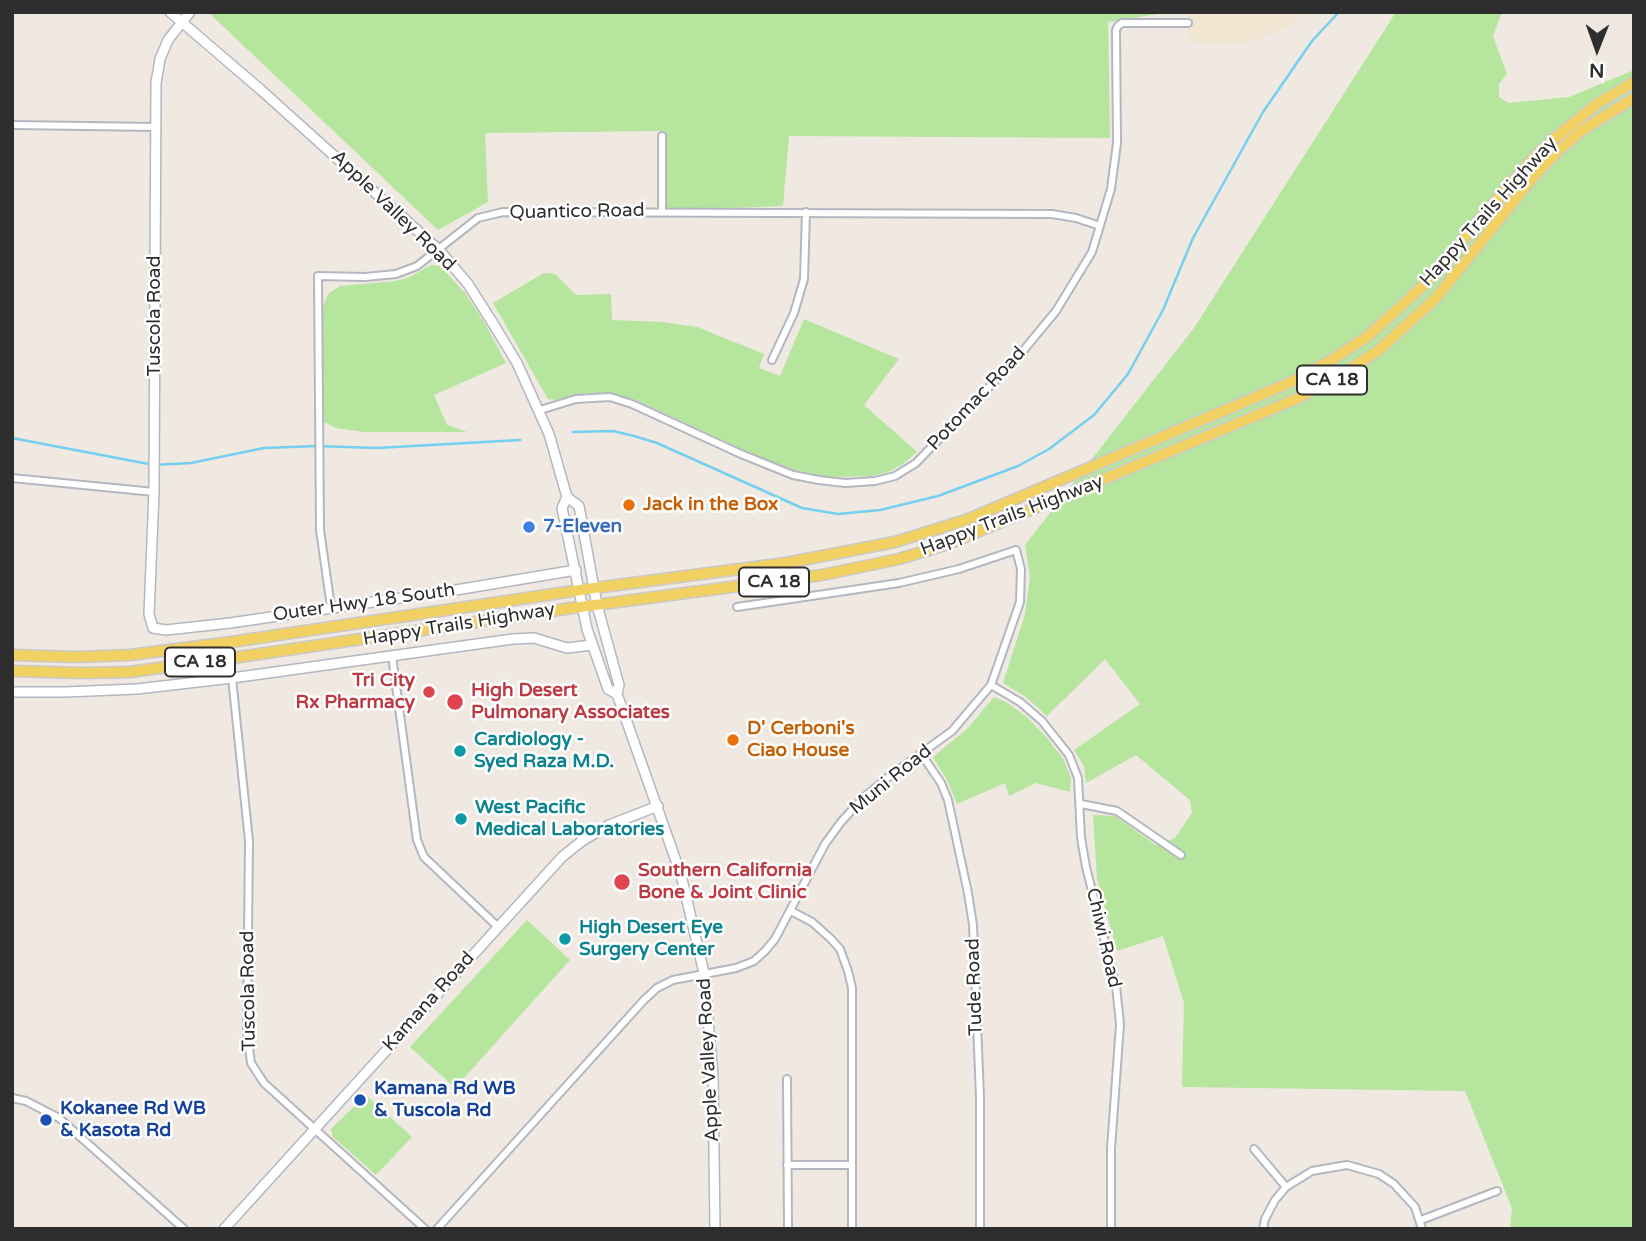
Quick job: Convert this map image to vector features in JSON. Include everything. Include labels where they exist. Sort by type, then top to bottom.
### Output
[{"type":"main road","name":"Happy Trails Highway","points":[[12,655],[76,657],[142,653],[312,631],[594,588],[786,564],[895,542],[990,511],[1302,377],[1368,336],[1432,276],[1526,166],[1550,142],[1598,103],[1634,82]]},
{"type":"main road","name":"Happy Trails Highway","points":[[12,671],[130,672],[822,575],[899,559],[948,544],[1310,393],[1379,350],[1436,298],[1534,176],[1558,151],[1581,131],[1634,98]]},
{"type":"street","name":"Apple Valley Road","points":[[170,12],[439,250],[468,285],[494,325],[517,363],[540,410],[567,497],[579,506],[597,605],[620,685],[617,694],[658,806],[691,909],[704,973],[713,1076],[715,1229]]},
{"type":"street","name":"Tuscola Road","points":[[153,628],[149,614],[154,492],[156,83],[160,59],[168,40],[190,12]]},
{"type":"street","name":"Potomac Road","points":[[540,410],[576,399],[610,397],[632,404],[793,475],[845,483],[875,481],[895,476],[916,463],[1018,357],[1056,311],[1092,252],[1111,189],[1116,143],[1116,30],[1122,23],[1188,23]]},
{"type":"street","points":[[12,125],[156,127]]},
{"type":"street","points":[[662,136],[662,211]]},
{"type":"street","name":"Quantico Road","points":[[331,607],[320,531],[318,276],[365,277],[396,274],[417,266],[478,218],[503,212],[1052,214],[1100,226]]},
{"type":"street","points":[[772,360],[794,313],[804,279],[806,212]]},
{"type":"street","points":[[12,478],[154,492]]},
{"type":"street","name":"Apple Valley Road","points":[[567,497],[562,508],[592,645],[608,689],[617,694]]},
{"type":"street","name":"Muni Road","points":[[437,1229],[657,988],[673,980],[736,968],[754,961],[775,939],[825,844],[841,822],[879,785],[952,731],[990,685],[1020,602],[1021,569],[1016,550],[959,569],[899,583],[737,607]]},
{"type":"street","name":"Outer Hwy 18 South","points":[[153,628],[166,630],[576,570]]},
{"type":"street","points":[[12,692],[98,692],[232,678],[513,639],[534,638],[567,648],[592,645]]},
{"type":"street","points":[[392,656],[416,840],[424,857],[497,926]]},
{"type":"street","name":"Tuscola Road","points":[[232,678],[249,841],[248,1052],[251,1063],[264,1083],[425,1229]]},
{"type":"street","name":"Chiwi Road","points":[[990,685],[1020,702],[1056,738],[1069,755],[1079,778],[1081,838],[1115,986],[1120,1024],[1111,1149],[1111,1229]]},
{"type":"street","name":"Tude Road","points":[[922,755],[941,783],[948,800],[973,925],[980,1097],[980,1229]]},
{"type":"street","points":[[1081,804],[1117,811],[1181,855]]},
{"type":"street","name":"Kamana Road","points":[[224,1229],[562,857],[609,825],[658,806]]},
{"type":"street","points":[[791,911],[812,922],[840,949],[852,988],[852,1229]]},
{"type":"street","points":[[787,1079],[788,1229]]},
{"type":"street","points":[[12,1098],[26,1101],[59,1118],[184,1229]]},
{"type":"street","points":[[1254,1149],[1286,1187]]},
{"type":"street","points":[[787,1165],[852,1165]]},
{"type":"street","points":[[1263,1229],[1275,1200],[1286,1187],[1312,1171],[1347,1165],[1379,1174],[1394,1184],[1407,1196],[1422,1229]]},
{"type":"street","points":[[1420,1220],[1497,1191]]},
{"type":"shaded area","points":[[1188,12],[1305,12],[1292,24],[1268,35],[1249,43],[1235,44],[1188,42]]},
{"type":"green space","points":[[208,12],[1170,12],[1108,22],[1110,138],[789,136],[783,206],[662,211],[662,131],[485,133],[488,202],[438,230]]},
{"type":"green space","points":[[1396,12],[1502,12],[1493,36],[1507,74],[1499,84],[1499,97],[1509,103],[1569,97],[1634,70],[1634,1229],[1510,1229],[1512,1208],[1465,1091],[1182,1087],[1184,1003],[1163,936],[1117,951],[1097,879],[1093,815],[1115,816],[1156,845],[1175,838],[1192,813],[1190,800],[1136,755],[1086,783],[1084,766],[1074,750],[1140,704],[1105,659],[1047,716],[1026,697],[1003,683],[1025,614],[1030,578],[1025,545],[1194,328]]},
{"type":"green space","points":[[431,265],[440,266],[465,293],[506,363],[434,395],[447,425],[467,432],[364,432],[336,428],[320,420],[323,307],[328,294],[340,286],[408,278]]},
{"type":"green space","points":[[544,273],[555,274],[576,295],[611,294],[612,320],[662,322],[697,327],[764,354],[759,368],[780,376],[804,319],[899,359],[864,405],[917,452],[888,472],[872,476],[829,477],[781,467],[633,399],[588,393],[548,399],[493,303]]},
{"type":"green space","points":[[994,697],[1027,717],[1047,738],[1064,760],[1071,778],[1070,792],[1036,783],[1009,796],[1005,783],[957,804],[933,757],[968,728]]},
{"type":"green space","points":[[527,920],[570,960],[455,1088],[410,1047]]},
{"type":"green space","points":[[366,1095],[412,1137],[376,1175],[333,1137],[331,1129]]},
{"type":"waterway","points":[[573,432],[613,431],[657,443],[802,508],[838,514],[880,510],[938,496],[1018,466],[1049,449],[1094,415],[1128,374],[1163,310],[1193,238],[1263,112],[1312,41],[1339,12]]},
{"type":"waterway","points":[[12,438],[154,465],[191,463],[264,448],[377,448],[520,440]]},
{"type":"place","name":"Jack in the Box","points":[[629,505]]},
{"type":"place","name":"7-Eleven","points":[[529,527]]},
{"type":"place","name":"Tri City Rx Pharmacy","points":[[429,692]]},
{"type":"place","name":"High Desert Pulmonary Associates","points":[[455,702]]},
{"type":"place","name":"D' Cerboni's Ciao House","points":[[733,740]]},
{"type":"place","name":"Cardiology - Syed Raza M.D.","points":[[460,751]]},
{"type":"place","name":"West Pacific Medical Laboratories","points":[[461,819]]},
{"type":"place","name":"Southern California Bone & Joint Clinic","points":[[622,882]]},
{"type":"place","name":"High Desert Eye Surgery Center","points":[[565,939]]},
{"type":"place","name":"Kamana Rd WB & Tuscola Rd","points":[[360,1100]]},
{"type":"place","name":"Kokanee Rd WB & Kasota Rd","points":[[46,1120]]}]
